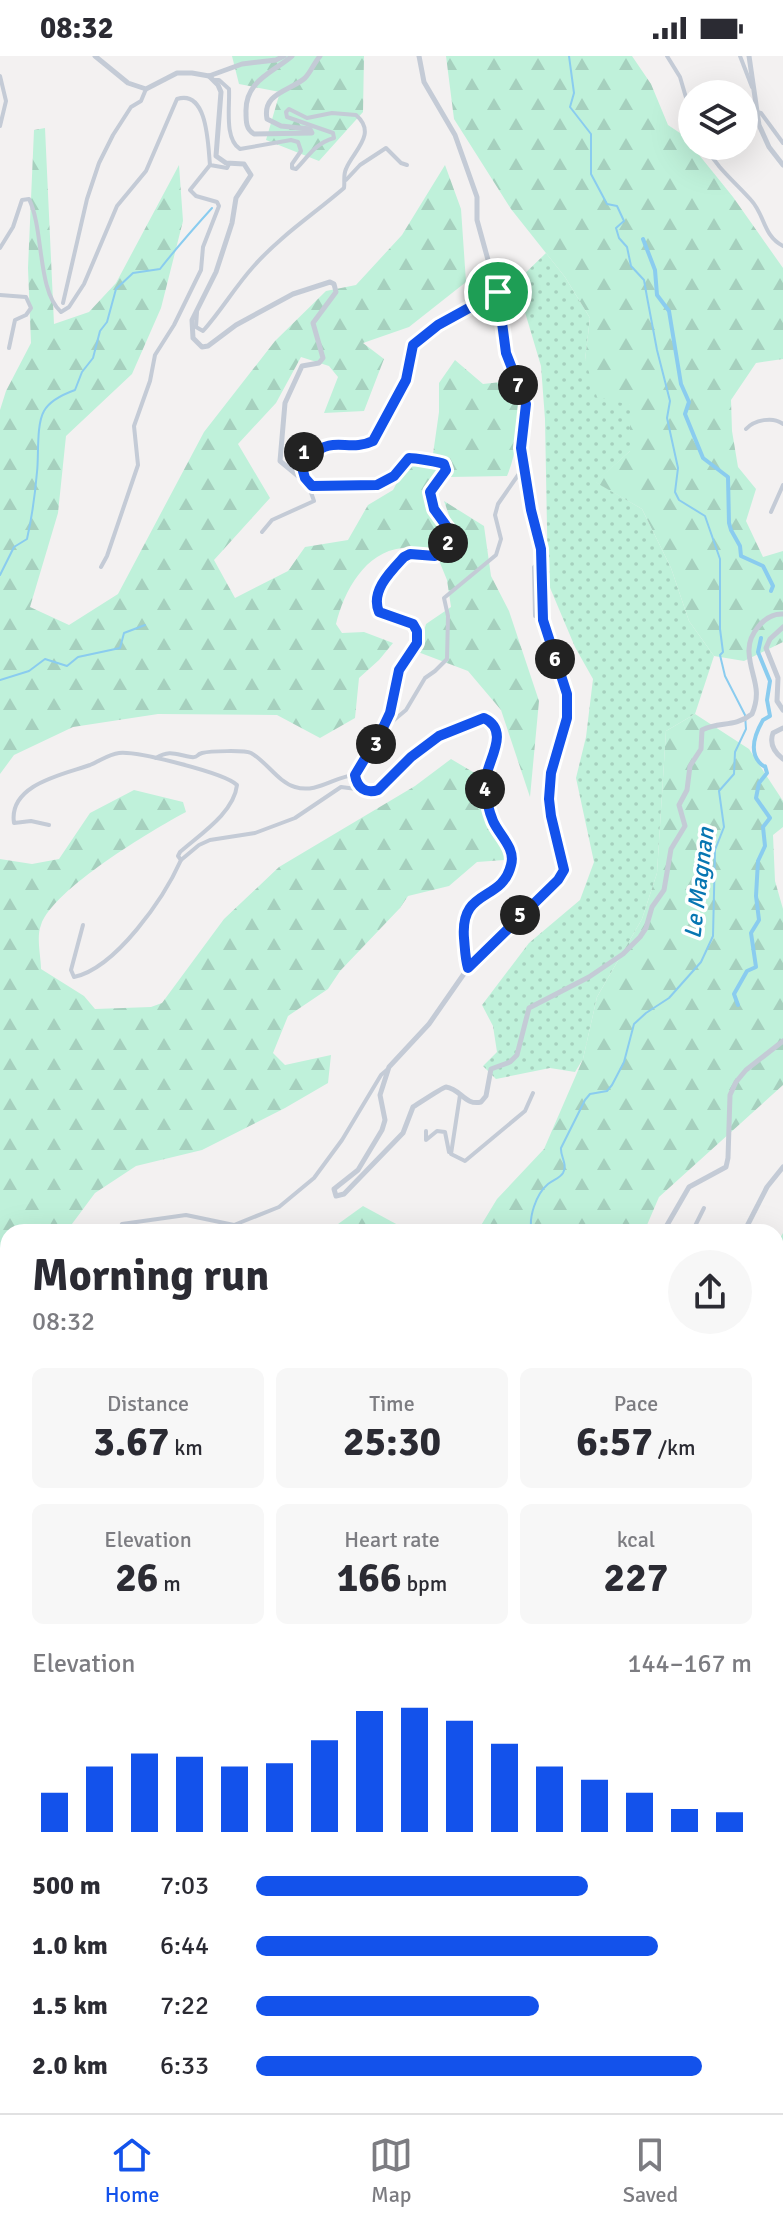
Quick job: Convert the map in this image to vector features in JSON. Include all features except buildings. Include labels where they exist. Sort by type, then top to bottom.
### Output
[{"type":"street","points":[[95,56],[128,83],[146,89]]},
{"type":"street","points":[[212,78],[242,64],[276,60],[284,56]]},
{"type":"street","points":[[292,56],[258,81],[248,95],[247,127],[254,134],[312,133],[310,129],[273,124],[267,119],[266,109],[271,100],[306,77],[320,56]]},
{"type":"street","points":[[236,1224],[279,1207],[314,1178],[342,1140],[381,1075],[429,1024],[468,968],[558,880],[564,870],[549,799],[551,773],[568,704],[543,620],[541,549],[521,448],[526,404],[506,353],[498,292],[477,220],[477,197],[462,151],[424,82],[419,56]]},
{"type":"street","points":[[667,56],[681,80]]},
{"type":"street","points":[[740,56],[750,80]]},
{"type":"street","points":[[749,56],[753,80]]},
{"type":"street","points":[[63,303],[96,170],[113,135],[131,107],[141,101],[146,89],[177,73],[219,80],[229,89],[230,136],[234,145],[244,149],[291,140],[298,142],[301,151],[292,168],[300,168],[304,157],[336,136],[327,129],[287,117],[287,110],[292,109],[307,118],[332,113],[361,118],[363,145],[345,170],[344,188],[294,227],[254,266],[203,331],[196,327],[196,310]]},
{"type":"street","points":[[0,76],[6,101],[0,126]]},
{"type":"street","points":[[212,78],[221,92],[216,153],[219,160],[229,164],[244,164],[251,175],[234,202],[233,220],[216,272],[192,320],[191,332],[197,344],[208,346],[236,325],[293,294],[326,282],[334,284],[336,292],[313,323],[323,358],[319,363],[308,363],[300,369],[288,394],[283,414],[280,459],[309,485],[377,485],[394,476],[409,458],[440,462],[446,470],[430,492],[434,509],[450,531],[448,543],[435,556],[410,554],[404,557],[383,582],[376,601],[379,612],[413,624],[417,631],[417,643],[399,670],[390,713],[355,775],[358,786],[364,790]]},
{"type":"street","points":[[0,248],[13,227],[22,200],[29,199],[47,282],[57,309],[65,311],[84,284],[117,206],[146,171],[177,99],[189,99],[203,114],[210,165],[190,190],[196,196],[217,202],[219,206],[203,247],[201,270],[174,325],[155,355],[147,391],[134,426],[138,465],[101,567]]},
{"type":"street","points":[[758,112],[783,143]]},
{"type":"street","points":[[758,116],[765,140],[783,165]]},
{"type":"street","points":[[346,180],[360,165],[386,148],[407,165]]},
{"type":"street","points":[[715,160],[752,200],[770,238],[783,246]]},
{"type":"street","points":[[210,165],[223,169],[229,164]]},
{"type":"street","points":[[262,532],[272,520],[313,502],[299,453],[314,454],[328,445],[356,448],[373,441],[406,380],[413,345],[438,325],[498,292]]},
{"type":"street","points":[[0,295],[26,297],[31,308],[26,315],[15,320],[9,348]]},
{"type":"street","points":[[746,429],[752,424],[772,419],[783,424]]},
{"type":"street","points":[[382,730],[406,710],[418,686],[447,659],[448,616],[444,598],[496,555],[501,539],[495,515],[498,504],[523,468]]},
{"type":"street","points":[[771,512],[783,485]]},
{"type":"street","points":[[535,616],[534,567],[541,561]]},
{"type":"street","points":[[389,1067],[379,1099],[385,1120],[383,1128],[358,1170],[334,1189],[337,1196],[344,1194],[403,1133],[413,1107],[441,1088],[448,1087],[470,1103],[481,1102],[486,1096],[491,1069],[510,1062],[517,1055],[529,1008],[589,977],[623,954],[640,937],[652,907],[664,890],[671,849],[685,826],[679,805],[687,790],[690,766],[701,749],[702,730],[710,726],[736,724],[746,718],[755,706],[757,693],[749,656],[750,641],[769,616],[783,614]]},
{"type":"street","points":[[783,627],[770,639],[766,648],[778,678],[777,701],[783,710]]},
{"type":"street","points":[[83,925],[71,970],[74,977],[99,964],[125,942],[149,912],[181,860],[199,845],[210,840],[255,833],[295,818],[341,787],[378,790],[411,757],[446,732],[484,718],[495,730],[495,751],[485,777],[486,798],[495,825],[511,851],[512,863],[499,886],[474,902],[466,912],[463,923],[468,968]]},
{"type":"street","points":[[783,728],[773,733],[771,742],[773,749],[783,759]]},
{"type":"street","points":[[156,758],[171,752],[193,757],[203,753],[245,751],[290,785],[304,789],[355,775]]},
{"type":"street","points":[[49,825],[13,821],[18,802],[45,779],[119,753],[141,754],[226,777],[237,785],[236,792],[221,815],[180,852],[178,856],[181,860]]},
{"type":"street","points":[[668,1224],[689,1187],[726,1167],[730,1095],[740,1076],[783,1041]]},
{"type":"street","points":[[426,1131],[426,1140],[437,1131],[445,1132],[451,1154],[463,1161],[469,1160],[495,1134],[525,1111],[533,1093]]},
{"type":"street","points":[[451,1154],[460,1095]]},
{"type":"street","points":[[748,1224],[767,1187],[783,1167]]},
{"type":"street","points":[[696,1224],[704,1208]]},
{"type":"street","points":[[122,1224],[186,1215],[229,1224]]},
{"type":"green space","points":[[232,56],[364,56],[363,112],[319,161],[266,140],[280,92],[239,84]]},
{"type":"green space","points":[[446,56],[632,56],[651,84],[668,125],[678,132],[678,160],[703,160],[783,268],[783,359],[756,363],[731,400],[738,467],[756,489],[746,521],[763,557],[783,551],[783,642],[744,661],[714,656],[689,621],[671,568],[642,509],[595,482],[630,451],[630,405],[597,397],[585,360],[590,318],[565,277],[511,209],[454,119]]},
{"type":"green space","points":[[45,128],[54,324],[89,312],[116,283],[179,165],[183,221],[161,308],[132,374],[66,436],[58,513],[30,607],[69,625],[118,594],[204,432],[275,341],[326,291],[356,285],[402,235],[445,165],[461,209],[466,282],[409,327],[363,343],[384,359],[364,411],[324,413],[338,377],[329,366],[301,357],[276,403],[238,444],[270,498],[214,560],[235,598],[288,571],[305,547],[348,540],[368,505],[393,490],[408,462],[439,464],[426,492],[425,506],[447,533],[434,551],[402,548],[389,551],[377,557],[358,575],[344,599],[336,624],[342,633],[364,632],[393,643],[359,678],[355,718],[320,738],[277,715],[158,714],[73,727],[14,755],[0,774],[0,410],[6,391],[31,343],[28,268],[34,130]]},
{"type":"green space","points":[[546,253],[590,318],[585,360],[630,405],[630,451],[596,482],[642,509],[671,568],[689,621],[714,656],[695,714],[666,731],[657,873],[642,919],[597,997],[583,1059],[575,1072],[550,1068],[496,1079],[483,1066],[497,1052],[493,1026],[482,1005],[529,943],[580,900],[594,862],[576,778],[586,737],[593,679],[575,647],[548,583],[541,366],[516,282]]},
{"type":"green space","points":[[455,360],[483,384],[511,381],[524,406],[507,476],[450,477],[448,461],[433,454],[439,412],[439,383]]},
{"type":"green space","points":[[444,501],[484,526],[491,576],[509,611],[539,701],[530,797],[501,710],[468,671],[418,652],[426,624],[451,607],[447,580],[438,558],[454,542]]},
{"type":"green space","points":[[695,714],[749,749],[783,801],[783,827],[773,835],[775,881],[783,909],[783,1085],[659,1197],[647,1224],[482,1224],[497,1199],[544,1149],[583,1059],[597,997],[642,919],[657,873],[666,731]]},
{"type":"green space","points":[[451,759],[478,775],[488,823],[505,846],[504,860],[477,862],[449,886],[408,896],[340,971],[328,989],[288,1016],[273,1053],[285,1065],[331,1055],[328,1083],[202,1150],[136,1166],[95,1193],[72,1224],[0,1224],[0,859],[32,864],[59,859],[90,813],[134,790],[183,802],[186,812],[105,862],[64,895],[49,911],[40,930],[41,969],[84,996],[95,1009],[151,1007],[162,1003],[224,919],[279,867],[415,786]]},
{"type":"green space","points":[[363,1206],[396,1224],[338,1224]]},
{"type":"waterway","name":"Le Magnan","points":[[531,1224],[532,1213],[544,1188],[563,1173],[565,1166],[561,1148],[585,1100],[590,1094],[607,1091],[612,1085],[624,1062],[634,1024],[669,998],[701,962],[713,936],[715,850],[724,827],[719,791],[734,774],[735,752],[746,729],[745,715],[725,676],[720,655],[723,652],[720,559],[705,516],[679,500],[675,492],[678,468],[667,418],[670,401],[644,280],[631,266],[627,247],[619,238],[616,228],[624,221],[617,206],[607,204],[591,174],[591,134],[570,107],[574,93],[569,56]]},
{"type":"waterway","points":[[0,575],[14,547],[27,539],[44,411],[54,401],[75,390],[82,372],[93,358],[116,289],[133,273],[160,269],[212,208]]},
{"type":"waterway","points":[[643,239],[655,270],[657,295],[669,311],[681,384],[689,402],[685,414],[703,458],[728,477],[729,523],[740,546],[741,556],[763,566],[773,586],[771,591]]},
{"type":"waterway","points":[[0,680],[29,671],[45,659],[67,666],[78,657],[120,648],[124,633],[145,625]]},
{"type":"waterway","points":[[738,1005],[734,994],[747,971],[756,967],[751,933],[759,920],[756,896],[758,861],[765,846],[763,827],[770,818],[756,798],[759,783],[767,773],[754,752],[755,741],[763,720],[770,716],[767,700],[770,681],[758,652],[761,638]]},
{"type":"route","points":[[498,292],[506,353],[526,404],[521,448],[523,471],[542,556],[543,620],[567,694],[567,718],[551,773],[549,799],[564,870],[558,880],[468,968],[463,923],[466,912],[474,902],[499,886],[512,863],[510,847],[495,825],[486,798],[485,777],[495,751],[495,730],[484,718],[446,732],[405,762],[385,785],[372,792],[358,786],[355,775],[372,751],[390,713],[399,670],[417,643],[417,631],[413,624],[379,612],[376,601],[378,591],[404,557],[410,554],[435,556],[451,539],[450,531],[430,499],[433,485],[445,475],[446,470],[440,462],[409,458],[394,476],[377,485],[312,486],[305,478],[298,454],[301,451],[312,455],[328,445],[356,448],[373,441],[406,380],[413,345],[438,325],[498,292]]}]
